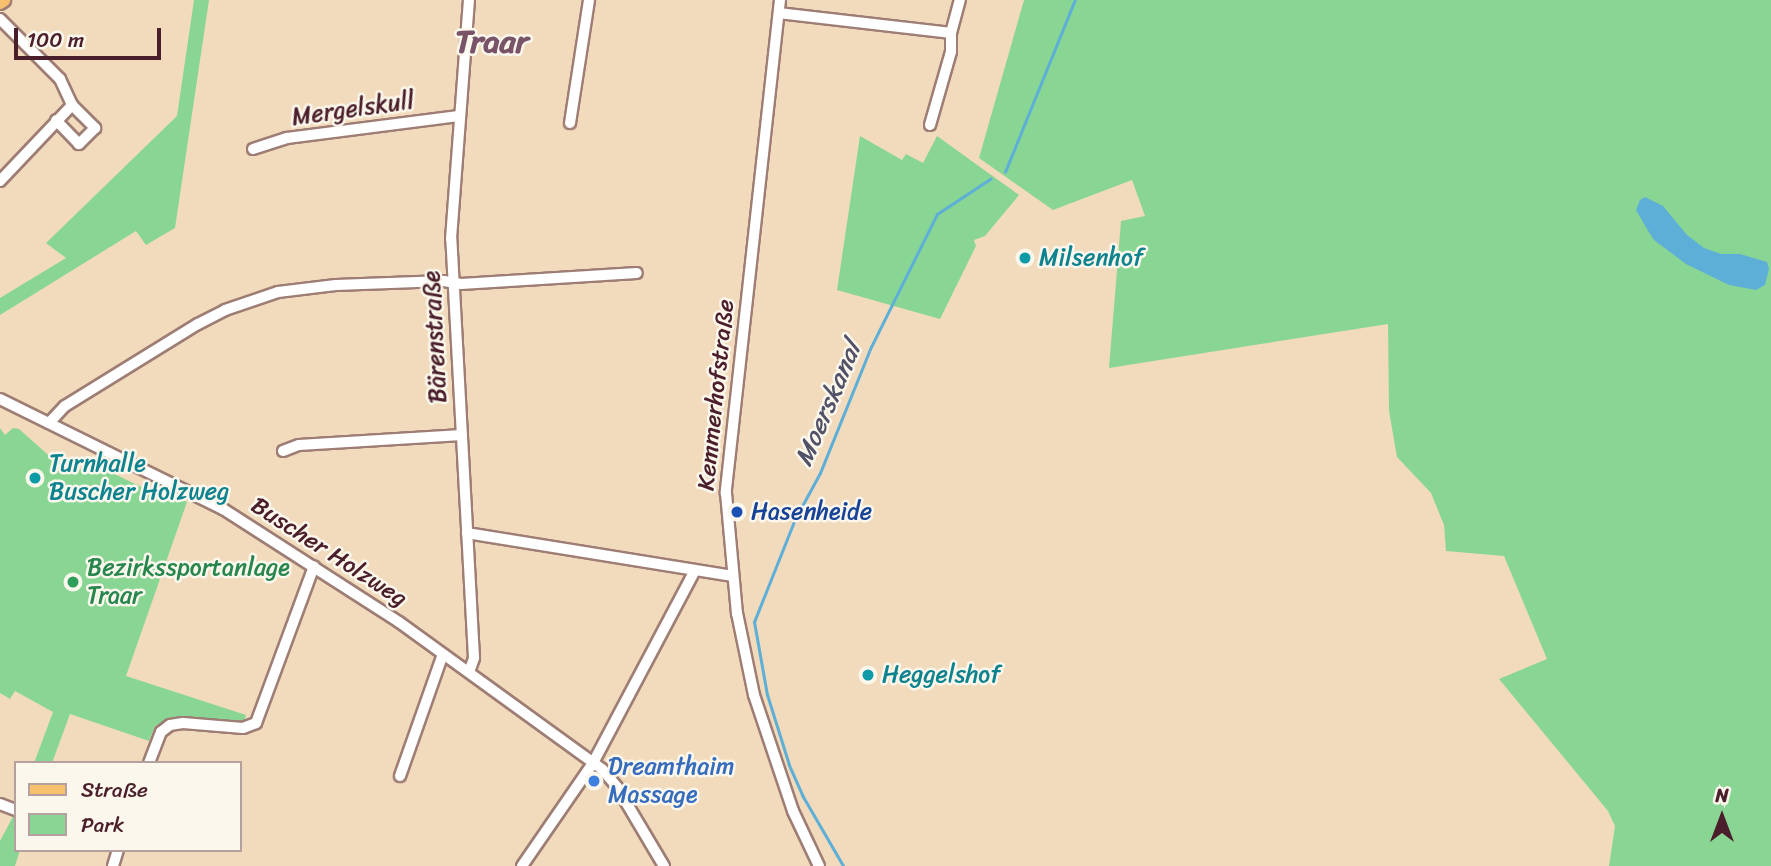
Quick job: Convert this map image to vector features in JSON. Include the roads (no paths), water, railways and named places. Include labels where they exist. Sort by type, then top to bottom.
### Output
[{"type":"street","name":"Bärenstraße","points":[[469,0],[451,213],[474,658],[469,672]]},
{"type":"street","points":[[570,123],[589,0]]},
{"type":"street","name":"Kemmerhofstraße","points":[[780,0],[727,471],[737,613],[754,695],[793,811],[819,866]]},
{"type":"street","points":[[930,125],[951,52],[951,33],[960,0]]},
{"type":"street","points":[[779,13],[951,33]]},
{"type":"street","points":[[0,19],[60,79],[72,105],[95,128],[79,144],[56,120]]},
{"type":"street","points":[[0,181],[72,105]]},
{"type":"street","name":"Mergelskull","points":[[253,149],[287,138],[459,116]]},
{"type":"street","points":[[48,423],[65,406],[198,324],[250,300],[278,292],[336,285],[453,283],[636,273]]},
{"type":"street","name":"Buscher Holzweg","points":[[0,398],[214,505],[314,566],[469,672],[593,763],[613,781],[664,866]]},
{"type":"street","points":[[283,451],[299,445],[462,435]]},
{"type":"street","points":[[467,533],[733,576]]},
{"type":"street","points":[[150,761],[161,732],[170,725],[183,723],[243,728],[256,723],[314,566]]},
{"type":"street","points":[[522,866],[593,763],[695,570]]},
{"type":"street","points":[[400,776],[443,654]]},
{"type":"water","points":[[1645,197],[1663,206],[1687,235],[1704,248],[1721,254],[1740,254],[1767,262],[1769,269],[1765,285],[1756,290],[1729,285],[1686,264],[1654,240],[1647,229],[1636,210],[1640,200]]},
{"type":"waterway","name":"Moerskanal","points":[[1005,172],[1075,0]]},
{"type":"waterway","name":"Moerskanal","points":[[843,866],[803,797],[789,765],[767,695],[754,622],[795,519],[820,473],[871,347],[937,214],[990,179]]},
{"type":"place","name":"Milsenhof","points":[[1025,258]]},
{"type":"place","name":"Turnhalle Buscher Holzweg","points":[[35,478]]},
{"type":"place","name":"Hasenheide","points":[[737,512]]},
{"type":"place","name":"Bezirkssportanlage Traar","points":[[73,582]]},
{"type":"place","name":"Heggelshof","points":[[868,675]]},
{"type":"place","name":"Dreamthaim Massage","points":[[594,781]]},
{"type":"district","name":"Traar","points":[[492,42]]}]
